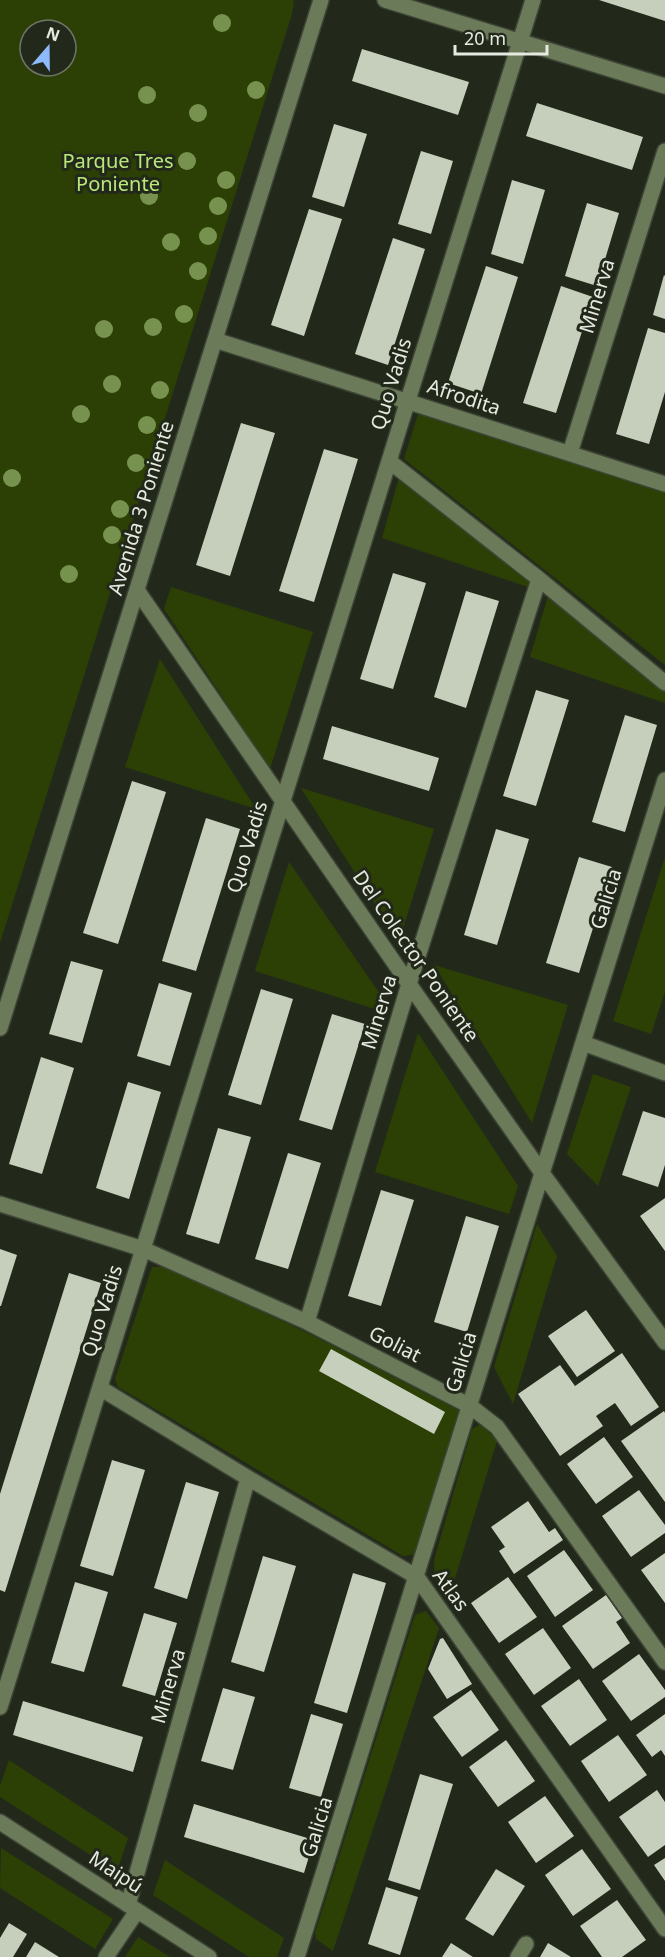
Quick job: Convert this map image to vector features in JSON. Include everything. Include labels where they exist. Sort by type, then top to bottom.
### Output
[{"type":"street","name":"Avenida 3 Poniente","points":[[0,1028],[321,0]]},
{"type":"street","points":[[385,0],[665,86]]},
{"type":"street","name":"Quo Vadis","points":[[0,1707],[533,0]]},
{"type":"street","name":"Minerva","points":[[570,453],[665,151]]},
{"type":"street","name":"Afrodita","points":[[215,340],[665,484]]},
{"type":"street","points":[[389,461],[539,579],[665,683]]},
{"type":"street","name":"Minerva","points":[[307,1322],[409,984],[539,579]]},
{"type":"street","name":"Del Colector Poniente","points":[[137,590],[409,984],[665,1342]]},
{"type":"street","name":"Galicia","points":[[297,1957],[665,780]]},
{"type":"street","points":[[583,1043],[665,1074]]},
{"type":"street","name":"Goliat","points":[[0,1204],[143,1249],[307,1322],[470,1406],[497,1427],[665,1662]]},
{"type":"street","name":"Atlas","points":[[100,1388],[417,1577],[665,1929]]},
{"type":"street","name":"Minerva","points":[[106,1957],[132,1908],[248,1478]]},
{"type":"street","name":"Maipú","points":[[0,1821],[209,1957]]},
{"type":"green space","name":"Parque Tres Poniente","points":[[0,0],[293,0],[292,14],[0,943]]},
{"type":"green space","points":[[418,414],[665,491],[665,665],[404,459]]},
{"type":"green space","points":[[399,477],[529,580],[528,587],[382,538]]},
{"type":"green space","points":[[171,587],[313,632],[270,769],[164,609]]},
{"type":"green space","points":[[548,596],[665,690],[665,703],[530,657]]},
{"type":"green space","points":[[160,659],[256,809],[125,767]]},
{"type":"green space","points":[[301,788],[434,829],[399,942]]},
{"type":"green space","points":[[665,857],[665,992],[651,1034],[613,1021]]},
{"type":"green space","points":[[289,862],[382,997],[378,1010],[255,971]]},
{"type":"green space","points":[[434,965],[568,1005],[532,1123]]},
{"type":"green space","points":[[418,1033],[518,1186],[509,1214],[375,1172]]},
{"type":"green space","points":[[593,1074],[631,1087],[598,1186],[567,1154]]},
{"type":"green space","points":[[537,1224],[557,1256],[513,1404],[494,1367]]},
{"type":"green space","points":[[152,1267],[164,1267],[312,1335],[458,1410],[462,1423],[419,1554],[403,1556],[118,1387],[115,1379]]},
{"type":"green space","points":[[481,1424],[497,1441],[448,1601],[435,1578],[434,1560],[472,1429]]},
{"type":"green space","points":[[426,1611],[439,1628],[333,1951],[316,1939],[315,1933],[415,1615]]},
{"type":"green space","points":[[9,1760],[128,1838],[117,1872],[0,1797],[0,1786]]},
{"type":"green space","points":[[1,1848],[113,1919],[95,1949],[0,1888]]},
{"type":"green space","points":[[165,1860],[284,1938],[277,1957],[249,1957],[153,1895]]},
{"type":"green space","points":[[138,1937],[170,1957],[125,1957]]},
{"type":"building","points":[[599,0],[665,0],[665,21]]},
{"type":"building","points":[[362,49],[469,82],[458,115],[352,81]]},
{"type":"building","points":[[537,103],[643,137],[632,170],[526,136]]},
{"type":"building","points":[[334,124],[367,134],[344,207],[312,197]]},
{"type":"building","points":[[421,151],[453,161],[431,234],[398,224]]},
{"type":"building","points":[[512,180],[545,190],[523,264],[491,254]]},
{"type":"building","points":[[587,203],[619,213],[597,286],[565,276]]},
{"type":"building","points":[[309,209],[342,219],[304,336],[271,325]]},
{"type":"building","points":[[393,238],[425,249],[388,365],[355,354]]},
{"type":"building","points":[[486,266],[518,277],[481,394],[448,383]]},
{"type":"building","points":[[665,276],[665,319],[653,315]]},
{"type":"building","points":[[561,286],[593,297],[556,413],[523,403]]},
{"type":"building","points":[[648,328],[665,333],[665,392],[649,444],[616,434]]},
{"type":"building","points":[[241,423],[275,433],[230,576],[196,565]]},
{"type":"building","points":[[324,449],[358,459],[314,602],[279,591]]},
{"type":"building","points":[[393,573],[426,583],[393,689],[360,679]]},
{"type":"building","points":[[466,591],[499,601],[466,708],[434,697]]},
{"type":"building","points":[[536,690],[569,700],[536,806],[503,796]]},
{"type":"building","points":[[625,715],[657,725],[625,832],[592,822]]},
{"type":"building","points":[[332,726],[439,758],[429,791],[323,759]]},
{"type":"building","points":[[132,781],[166,792],[118,944],[83,933]]},
{"type":"building","points":[[206,818],[240,829],[196,971],[162,961]]},
{"type":"building","points":[[496,829],[529,839],[497,945],[464,935]]},
{"type":"building","points":[[579,857],[612,867],[579,973],[546,963]]},
{"type":"building","points":[[71,961],[103,970],[82,1043],[49,1034]]},
{"type":"building","points":[[159,983],[192,993],[170,1066],[137,1056]]},
{"type":"building","points":[[261,989],[293,999],[261,1105],[228,1095]]},
{"type":"building","points":[[332,1014],[365,1024],[332,1130],[299,1120]]},
{"type":"building","points":[[41,1057],[74,1068],[42,1174],[9,1164]]},
{"type":"building","points":[[128,1082],[161,1092],[129,1199],[96,1188]]},
{"type":"building","points":[[643,1111],[665,1118],[665,1165],[658,1187],[622,1175]]},
{"type":"building","points":[[218,1128],[251,1137],[219,1244],[186,1234]]},
{"type":"building","points":[[288,1153],[321,1163],[288,1269],[255,1259]]},
{"type":"building","points":[[381,1190],[414,1200],[381,1306],[348,1296]]},
{"type":"building","points":[[665,1198],[665,1251],[640,1216]]},
{"type":"building","points":[[466,1216],[499,1226],[467,1332],[434,1322]]},
{"type":"building","points":[[0,1249],[17,1255],[1,1306],[0,1306]]},
{"type":"building","points":[[69,1273],[101,1283],[5,1592],[0,1590],[0,1494]]},
{"type":"building","points":[[586,1310],[615,1351],[577,1377],[548,1336]]},
{"type":"building","points":[[331,1349],[445,1412],[434,1434],[319,1371]]},
{"type":"building","points":[[622,1353],[659,1407],[631,1426],[615,1403],[596,1416],[603,1426],[560,1456],[518,1394],[560,1365],[575,1386]]},
{"type":"building","points":[[664,1411],[665,1413],[665,1502],[621,1441]]},
{"type":"building","points":[[604,1437],[633,1477],[596,1504],[567,1464]]},
{"type":"building","points":[[112,1460],[145,1470],[113,1576],[80,1566]]},
{"type":"building","points":[[186,1482],[219,1492],[187,1599],[154,1588]]},
{"type":"building","points":[[639,1490],[665,1525],[665,1533],[631,1557],[602,1516]]},
{"type":"building","points":[[528,1501],[549,1532],[555,1528],[563,1540],[514,1574],[499,1551],[505,1547],[491,1527]]},
{"type":"building","points":[[564,1550],[593,1590],[555,1617],[527,1576]]},
{"type":"building","points":[[665,1553],[665,1603],[641,1570]]},
{"type":"building","points":[[263,1556],[296,1566],[264,1672],[231,1662]]},
{"type":"building","points":[[353,1573],[386,1583],[347,1713],[314,1703]]},
{"type":"building","points":[[508,1577],[537,1617],[499,1643],[471,1603]]},
{"type":"building","points":[[75,1582],[108,1592],[84,1672],[51,1663]]},
{"type":"building","points":[[606,1595],[622,1618],[616,1622],[630,1643],[593,1669],[562,1626]]},
{"type":"building","points":[[144,1613],[177,1623],[155,1696],[122,1686]]},
{"type":"building","points":[[543,1628],[571,1668],[534,1695],[505,1654]]},
{"type":"building","points":[[443,1638],[472,1684],[447,1699],[428,1669],[440,1639]]},
{"type":"building","points":[[639,1654],[665,1690],[665,1697],[631,1721],[602,1681]]},
{"type":"building","points":[[579,1679],[607,1720],[570,1746],[541,1706]]},
{"type":"building","points":[[223,1688],[255,1697],[233,1770],[201,1761]]},
{"type":"building","points":[[471,1690],[499,1730],[462,1757],[433,1717]]},
{"type":"building","points":[[23,1701],[143,1737],[133,1772],[13,1735]]},
{"type":"building","points":[[311,1714],[343,1724],[321,1797],[289,1788]]},
{"type":"building","points":[[665,1714],[665,1756],[661,1750],[652,1757],[636,1735]]},
{"type":"building","points":[[618,1735],[647,1775],[609,1802],[581,1761]]},
{"type":"building","points":[[506,1740],[535,1781],[498,1807],[469,1767]]},
{"type":"building","points":[[420,1774],[453,1784],[420,1890],[388,1880]]},
{"type":"building","points":[[657,1790],[665,1802],[665,1845],[648,1857],[619,1817]]},
{"type":"building","points":[[545,1796],[574,1836],[536,1863],[508,1822]]},
{"type":"building","points":[[194,1804],[314,1840],[304,1873],[184,1837]]},
{"type":"building","points":[[582,1849],[611,1889],[573,1916],[545,1875]]},
{"type":"building","points":[[665,1858],[665,1881],[654,1865]]},
{"type":"building","points":[[496,1869],[525,1886],[493,1936],[465,1919]]},
{"type":"building","points":[[386,1887],[418,1897],[400,1955],[368,1944]]},
{"type":"building","points":[[617,1900],[646,1940],[622,1957],[602,1957],[580,1926]]},
{"type":"building","points":[[9,1923],[27,1934],[13,1957],[0,1957],[0,1938]]},
{"type":"building","points":[[35,1942],[59,1957],[26,1957]]},
{"type":"building","points":[[451,1943],[473,1957],[442,1957]]},
{"type":"building","points":[[548,1943],[571,1957],[540,1957]]}]
